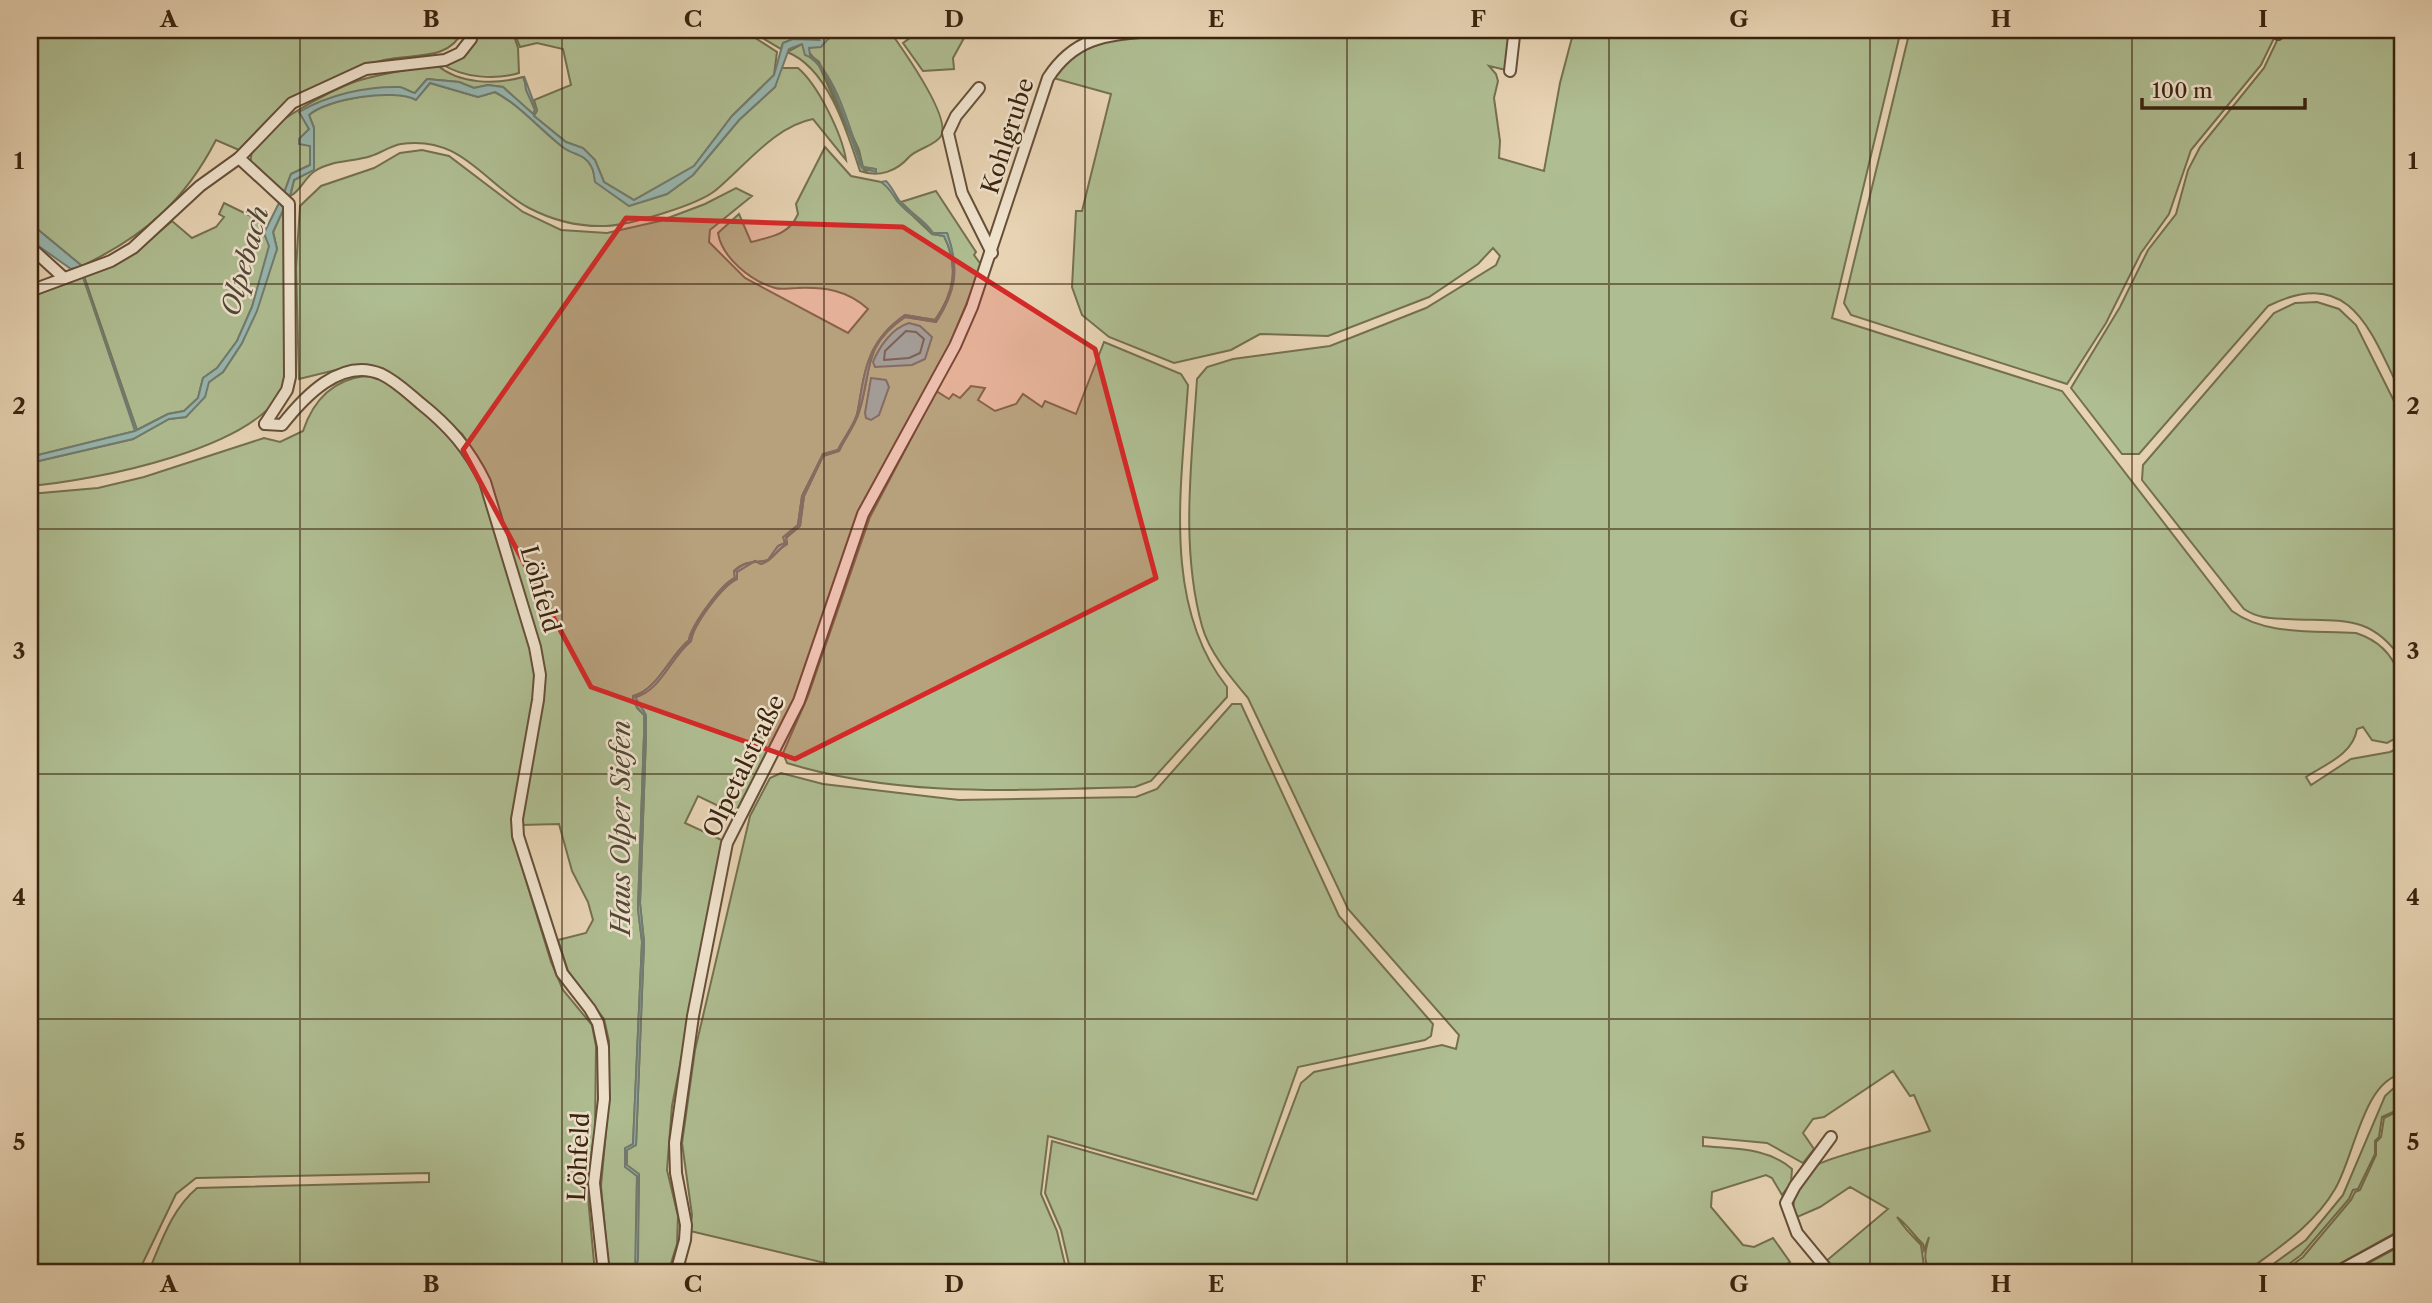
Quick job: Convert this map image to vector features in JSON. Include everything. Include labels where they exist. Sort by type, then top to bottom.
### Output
[{"type":"street","points":[[30,290],[133,248],[200,187],[239,158],[292,103],[366,69],[445,60],[460,52],[471,39],[472,30]]},
{"type":"street","name":"Kohlgrube","points":[[955,346],[992,253],[1041,99],[1059,61],[1086,41],[1164,30]]},
{"type":"street","points":[[1510,71],[1514,36],[1512,30]]},
{"type":"street","name":"Kohlgrube","points":[[979,88],[956,116],[948,132],[962,193],[992,253]]},
{"type":"street","name":"Löhfeld","points":[[239,158],[283,199],[290,377],[287,390],[265,424],[282,425],[300,402],[337,376],[367,370],[381,374],[444,422],[473,458],[485,482],[508,552],[540,675],[517,819],[518,836],[562,973],[594,1016],[603,1047],[604,1099],[594,1183],[604,1273]]},
{"type":"street","points":[[30,247],[64,278]]},
{"type":"street","name":"Olpetalstraße","points":[[676,1273],[686,1225],[676,1173],[675,1143],[693,1016],[727,843],[799,701],[863,514],[955,346]]},
{"type":"street","points":[[1830,1273],[1797,1233],[1786,1203],[1795,1186],[1831,1137]]},
{"type":"street","points":[[2336,1273],[2402,1237]]},
{"type":"highlighted area","points":[[626,218],[903,227],[1095,349],[1156,578],[795,759],[591,687],[463,450]]},
{"type":"green space","points":[[30,30],[463,30],[457,40],[439,52],[384,60],[325,84],[269,122],[239,150],[216,140],[190,182],[160,215],[125,242],[82,266],[30,223]]},
{"type":"green space","points":[[475,30],[512,30],[518,48],[519,73],[500,77],[469,75],[442,64]]},
{"type":"green space","points":[[513,30],[567,30],[585,34],[599,30],[743,30],[777,52],[774,75],[732,116],[694,166],[634,200],[604,182],[595,160],[583,148],[566,142],[534,116],[537,110],[534,100],[571,85],[563,49],[537,43],[520,47]]},
{"type":"green space","points":[[749,30],[812,30],[820,40],[793,39],[783,43],[781,49]]},
{"type":"green space","points":[[821,30],[889,30],[933,99],[942,127],[941,136],[893,169],[874,174],[860,171],[842,120],[825,86],[801,60],[787,52],[802,44],[809,52],[809,48],[828,39]],"holes":[[[813,57],[819,62],[859,150],[863,167],[875,169],[865,171],[860,164],[857,150]]]},
{"type":"green space","points":[[921,30],[940,30],[964,38],[953,58],[954,69],[923,71],[903,43]]},
{"type":"green space","points":[[1228,30],[1507,30],[1511,38],[1506,70],[1489,66],[1498,81],[1494,98],[1500,141],[1499,158],[1544,171],[1560,83],[1574,30],[1901,30],[1832,318],[2062,391],[2232,611],[2260,625],[2275,628],[2356,633],[2372,640],[2384,650],[2393,661],[2398,674],[2403,703],[2402,735],[2387,743],[2372,740],[2363,727],[2357,729],[2344,752],[2306,777],[2311,785],[2351,759],[2390,752],[2402,746],[2402,1074],[2389,1080],[2369,1105],[2342,1175],[2327,1201],[2299,1232],[2254,1266],[2259,1273],[1932,1273],[1925,1256],[1929,1237],[1924,1250],[1923,1244],[1897,1217],[1921,1245],[1924,1266],[1930,1273],[1835,1273],[1825,1262],[1888,1209],[1850,1187],[1820,1207],[1795,1218],[1795,1197],[1805,1176],[1823,1162],[1930,1131],[1914,1095],[1910,1096],[1893,1071],[1824,1117],[1813,1119],[1803,1133],[1814,1149],[1803,1163],[1767,1143],[1703,1137],[1703,1146],[1761,1153],[1792,1169],[1791,1183],[1782,1195],[1772,1178],[1766,1175],[1712,1192],[1711,1207],[1743,1245],[1754,1247],[1773,1238],[1790,1262],[1773,1273],[1071,1273],[1061,1230],[1045,1193],[1052,1141],[1257,1200],[1301,1083],[1314,1072],[1442,1045],[1456,1049],[1459,1035],[1348,909],[1248,698],[1215,655],[1205,636],[1191,565],[1189,503],[1197,379],[1207,367],[1233,359],[1330,346],[1426,308],[1496,265],[1500,256],[1493,248],[1478,264],[1429,297],[1328,336],[1260,334],[1231,350],[1174,363],[1109,337],[1082,315],[1072,287],[1076,211],[1082,211],[1111,94],[1053,78],[1066,62],[1082,50],[1102,43],[1145,35],[1209,32],[1219,35]]},
{"type":"green space","points":[[1910,30],[2278,30],[2261,65],[2191,150],[2169,214],[2141,253],[2106,323],[2067,384],[1851,315],[1844,303]]},
{"type":"green space","points":[[2282,30],[2402,30],[2402,395],[2380,349],[2355,312],[2339,299],[2320,293],[2297,295],[2268,306],[2139,454],[2122,454],[2071,388],[2120,307],[2148,250],[2176,214],[2188,170],[2200,147],[2264,68]]},
{"type":"green space","points":[[437,65],[456,76],[478,81],[523,77],[535,110],[533,114],[503,87],[488,85],[474,88],[459,82],[427,79],[415,93],[355,93],[327,99],[300,112],[309,129],[304,137],[310,146],[310,165],[291,174],[284,193],[251,162],[253,150],[262,138],[276,125],[312,102],[367,78]]},
{"type":"green space","points":[[780,68],[798,68],[806,76],[834,124],[846,160],[813,119],[799,123],[773,138],[707,196],[663,213],[606,226],[576,224],[529,208],[471,163],[440,147],[422,143],[401,144],[371,156],[321,167],[290,196],[294,180],[314,169],[314,128],[309,115],[330,104],[361,97],[392,95],[416,99],[430,83],[478,97],[495,92],[522,111],[564,148],[586,159],[596,182],[629,206],[667,194],[693,175],[739,120],[775,87]]},
{"type":"green space","points":[[825,147],[851,176],[881,182],[891,189],[897,201],[932,234],[944,236],[952,258],[952,279],[947,300],[935,320],[905,315],[892,325],[875,346],[866,369],[855,420],[838,450],[823,454],[802,496],[798,525],[784,537],[785,543],[778,546],[768,560],[747,563],[734,571],[735,578],[708,606],[689,640],[649,687],[633,696],[637,708],[644,715],[638,909],[642,942],[633,1144],[625,1149],[625,1166],[637,1176],[636,1260],[635,1273],[609,1273],[601,1186],[609,1098],[609,1041],[604,1019],[568,971],[558,940],[586,933],[593,920],[588,902],[572,871],[559,824],[522,825],[540,648],[489,480],[462,434],[399,380],[348,367],[299,379],[296,268],[300,206],[321,186],[374,168],[400,153],[422,150],[449,156],[523,212],[561,230],[607,233],[660,221],[705,204],[736,188],[752,196],[710,230],[709,242],[745,278],[848,333],[868,309],[844,294],[826,289],[780,289],[766,285],[731,260],[718,233],[739,214],[751,242],[790,227],[798,214],[796,204]]},
{"type":"green space","points":[[936,191],[976,252],[974,255],[982,266],[950,344],[860,512],[797,693],[782,728],[735,814],[698,796],[685,823],[724,841],[672,1106],[667,1170],[678,1216],[677,1244],[668,1273],[637,1273],[639,1175],[627,1166],[627,1150],[636,1145],[644,942],[640,903],[646,735],[644,711],[638,706],[635,697],[650,689],[691,641],[702,616],[716,597],[737,579],[737,572],[755,561],[761,564],[769,560],[787,544],[786,538],[800,526],[804,496],[823,456],[839,451],[857,417],[871,360],[881,338],[905,317],[936,322],[943,311],[954,279],[953,257],[947,233],[933,233],[901,202]]},
{"type":"green space","points":[[224,203],[269,225],[264,233],[270,246],[252,307],[237,341],[217,368],[203,378],[198,398],[184,411],[168,414],[137,430],[84,276],[136,252],[172,221],[192,238],[216,227],[224,217],[219,214]]},
{"type":"green space","points":[[284,208],[286,374],[285,384],[270,407],[244,427],[210,444],[172,457],[92,477],[30,486],[30,463],[133,439],[169,419],[186,417],[209,382],[223,372],[242,343],[277,249],[273,232]]},
{"type":"green space","points":[[83,277],[136,431],[30,457],[30,297]]},
{"type":"green space","points":[[2317,302],[2339,309],[2356,325],[2402,417],[2402,660],[2378,634],[2365,627],[2337,621],[2269,618],[2244,609],[2142,480],[2143,465],[2274,313],[2295,303]]},
{"type":"green space","points":[[1104,342],[1181,374],[1188,385],[1180,502],[1184,581],[1192,619],[1206,654],[1227,687],[1227,697],[1151,781],[1135,787],[1003,790],[916,787],[829,774],[787,763],[783,753],[808,696],[870,517],[936,391],[949,399],[953,394],[960,398],[971,386],[985,388],[978,400],[995,411],[1016,404],[1023,394],[1042,407],[1045,401],[1076,414]]},
{"type":"green space","points":[[376,377],[392,386],[455,440],[481,483],[532,652],[536,675],[534,699],[513,838],[551,962],[563,990],[592,1025],[596,1046],[595,1130],[587,1186],[595,1273],[148,1273],[173,1217],[197,1188],[429,1182],[429,1173],[196,1178],[176,1194],[138,1273],[30,1273],[30,494],[98,488],[144,477],[264,438],[280,442],[303,431],[318,401],[334,387],[353,378]]},
{"type":"green space","points":[[1232,704],[1241,704],[1339,916],[1433,1024],[1431,1036],[1425,1040],[1298,1067],[1253,1194],[1048,1136],[1041,1194],[1057,1231],[1067,1273],[867,1273],[690,1231],[692,1215],[682,1143],[695,1050],[750,816],[770,778],[781,773],[823,784],[959,800],[1136,797],[1157,789]]},
{"type":"green space","points":[[2402,1085],[2402,1108],[2382,1117],[2379,1137],[2375,1141],[2375,1154],[2358,1189],[2353,1190],[2349,1199],[2301,1255],[2277,1273],[2261,1273],[2306,1240],[2343,1195],[2385,1096],[2396,1086]]},
{"type":"green space","points":[[2402,1109],[2402,1229],[2323,1273],[2281,1273],[2303,1257],[2355,1192],[2360,1190],[2376,1155],[2376,1142],[2381,1137],[2384,1118]]},
{"type":"green space","points":[[2402,1245],[2402,1273],[2350,1273]]},
{"type":"water","points":[[812,30],[821,30],[829,38],[821,47],[809,48],[810,55],[820,65],[836,91],[863,167],[876,169],[876,172],[862,168],[832,88],[815,61],[805,55],[802,44],[789,49],[775,87],[739,120],[693,175],[667,194],[629,206],[595,182],[593,169],[586,159],[564,148],[522,111],[495,92],[478,97],[430,83],[416,100],[392,95],[361,97],[330,104],[309,115],[314,128],[314,170],[294,180],[290,196],[284,193],[291,174],[310,165],[310,146],[299,144],[299,139],[309,129],[299,112],[310,106],[335,96],[374,88],[400,87],[415,93],[427,79],[459,82],[474,88],[488,85],[503,87],[533,114],[535,110],[526,90],[524,76],[537,111],[534,116],[566,142],[583,148],[595,160],[604,182],[634,200],[694,166],[732,116],[774,75],[783,43],[793,39],[819,40]]},
{"type":"water","points":[[886,181],[903,205],[926,224],[933,233],[947,233],[955,269],[952,289],[948,300],[936,322],[905,317],[881,339],[871,360],[857,417],[839,451],[823,456],[804,496],[800,526],[786,537],[787,544],[769,560],[761,564],[757,562],[768,560],[778,546],[785,543],[783,537],[798,525],[802,496],[823,454],[838,450],[855,420],[866,369],[875,346],[892,325],[905,315],[935,320],[951,290],[952,258],[944,236],[932,234],[903,207],[881,182]]},
{"type":"water","points":[[279,203],[284,208],[273,232],[277,249],[257,311],[242,343],[223,372],[209,382],[205,397],[186,417],[169,419],[133,439],[30,463],[30,457],[135,431],[83,277],[137,430],[168,414],[184,411],[198,398],[203,378],[217,368],[237,341],[252,307],[269,246],[264,233]]},
{"type":"water","points":[[30,223],[82,266],[71,269],[30,240]]},
{"type":"water","points":[[909,323],[920,326],[932,337],[925,359],[912,365],[875,367],[873,362],[887,339],[897,329]]},
{"type":"water","points":[[871,378],[886,380],[889,387],[879,415],[871,420],[866,418],[865,413]]},
{"type":"water","points":[[753,562],[737,572],[737,579],[716,597],[702,616],[691,641],[658,681],[644,694],[635,697],[646,715],[646,735],[640,903],[644,942],[636,1145],[627,1150],[627,1165],[639,1174],[638,1259],[635,1273],[637,1176],[625,1167],[625,1148],[633,1144],[642,942],[638,909],[644,715],[633,702],[633,696],[641,693],[656,680],[689,640],[695,625],[708,606],[723,588],[735,578],[734,572]]},
{"type":"water label","name":"Olpebach","points":[[245,261]]},
{"type":"water label","name":"Haus Olper Siefen","points":[[621,828]]}]
